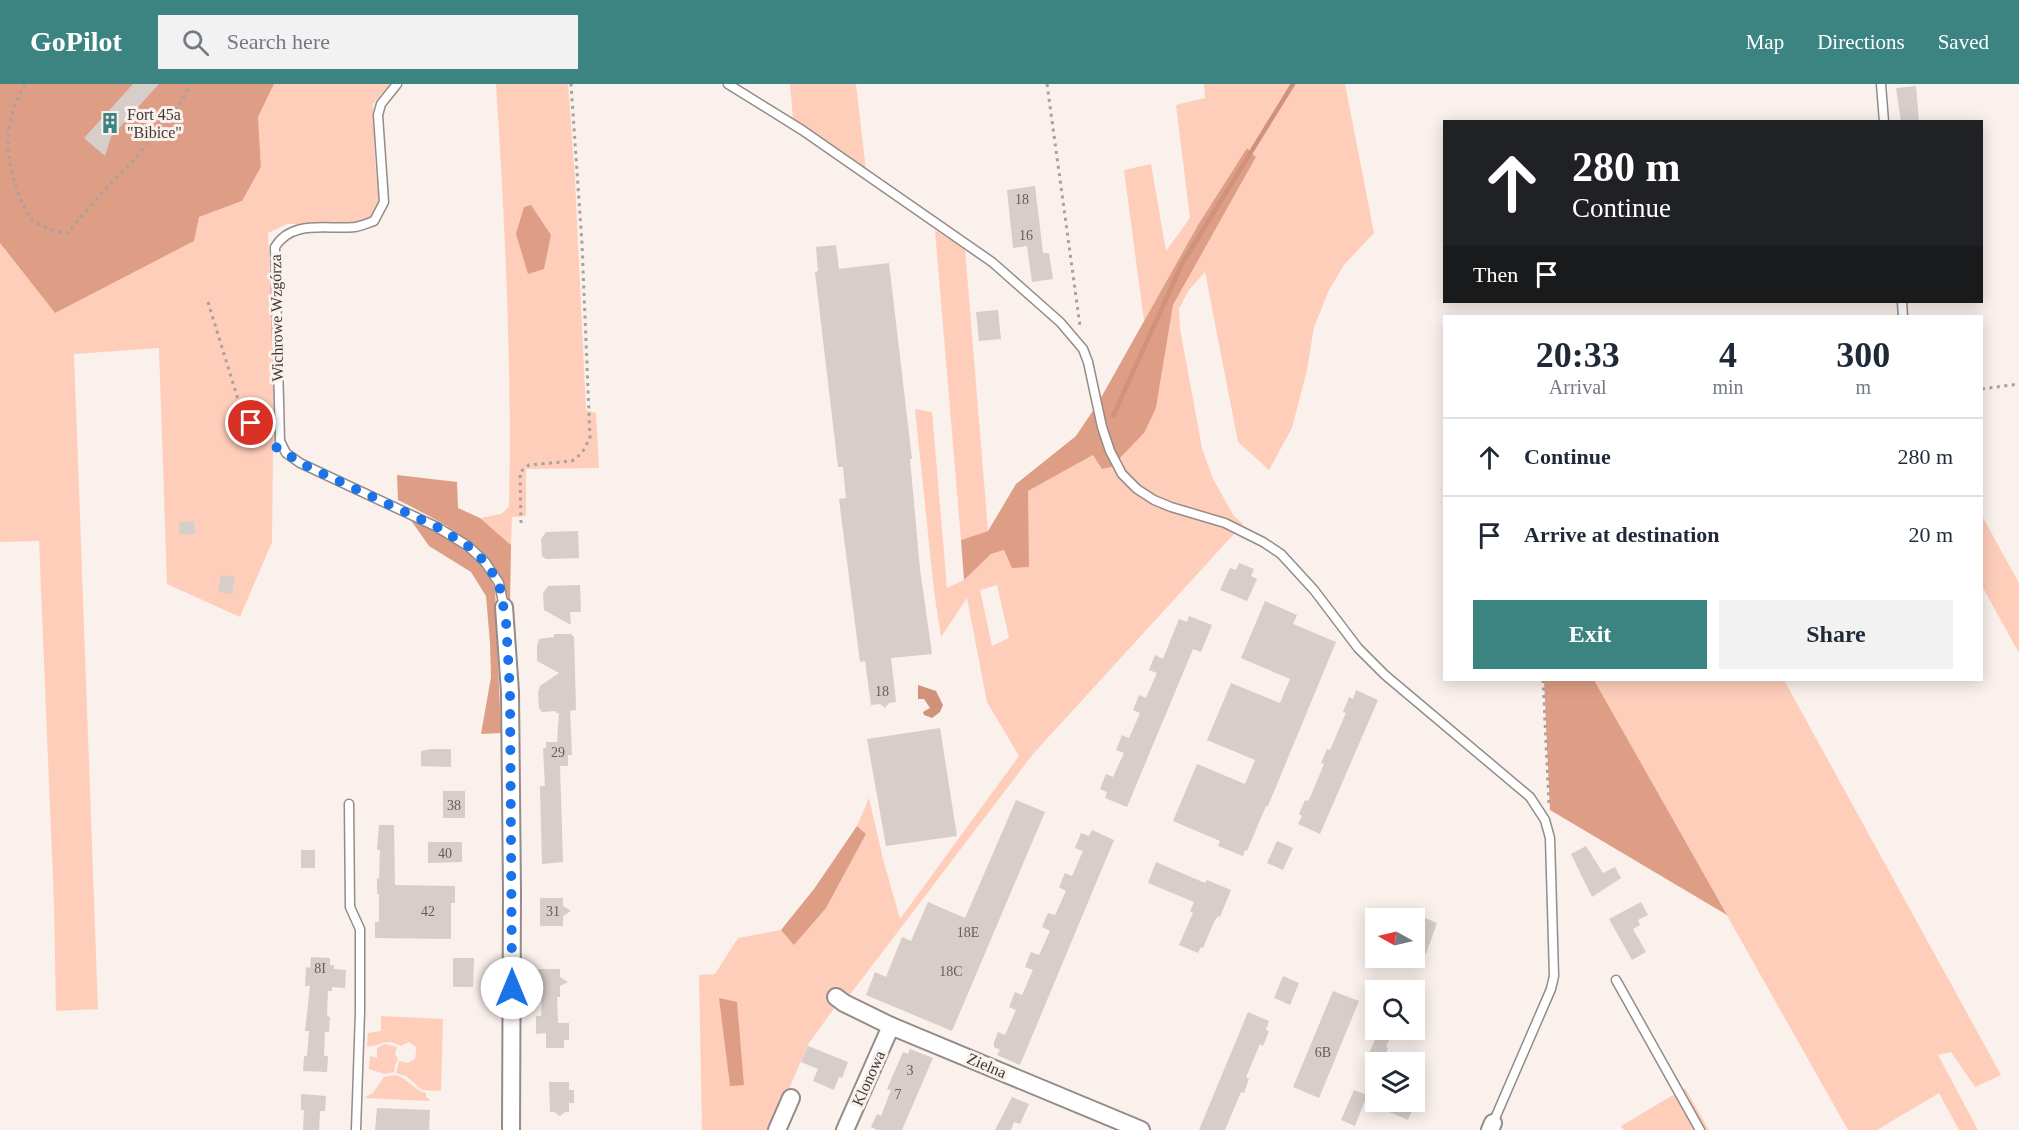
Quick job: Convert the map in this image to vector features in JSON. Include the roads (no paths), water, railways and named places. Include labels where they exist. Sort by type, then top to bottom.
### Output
[{"type":"street","points":[[504,607],[510,692],[511,1130]]},
{"type":"street","name":"Zielna","points":[[836,997],[891,1026],[1141,1130]]},
{"type":"street","name":"Klonowa","points":[[845,1130],[891,1026]]},
{"type":"street","points":[[777,1130],[791,1098]]},
{"type":"lane","name":"Wichrowe Wzgórza","points":[[397,84],[381,104],[378,115],[384,202],[374,221],[357,226],[298,228],[281,237],[275,247],[280,441],[286,453],[300,463],[437,527],[468,546],[485,562],[499,583],[504,607]]},
{"type":"lane","points":[[728,84],[802,130],[992,261],[1060,322],[1083,349],[1110,451],[1122,474],[1137,489],[1171,507],[1225,523],[1281,554],[1314,590],[1358,648],[1385,675],[1530,797],[1545,820],[1550,838],[1554,976],[1551,989],[1492,1126]]},
{"type":"lane","points":[[1881,84],[1884,120]]},
{"type":"lane","points":[[349,804],[350,907],[360,929],[360,1020],[356,1130]]},
{"type":"lane","points":[[1616,980],[1700,1130]]},
{"type":"waterway","points":[[1113,416],[1182,264],[1293,84]]},
{"type":"place","name":"Fort 45a \"Bibice\"","points":[[110,123]]}]
